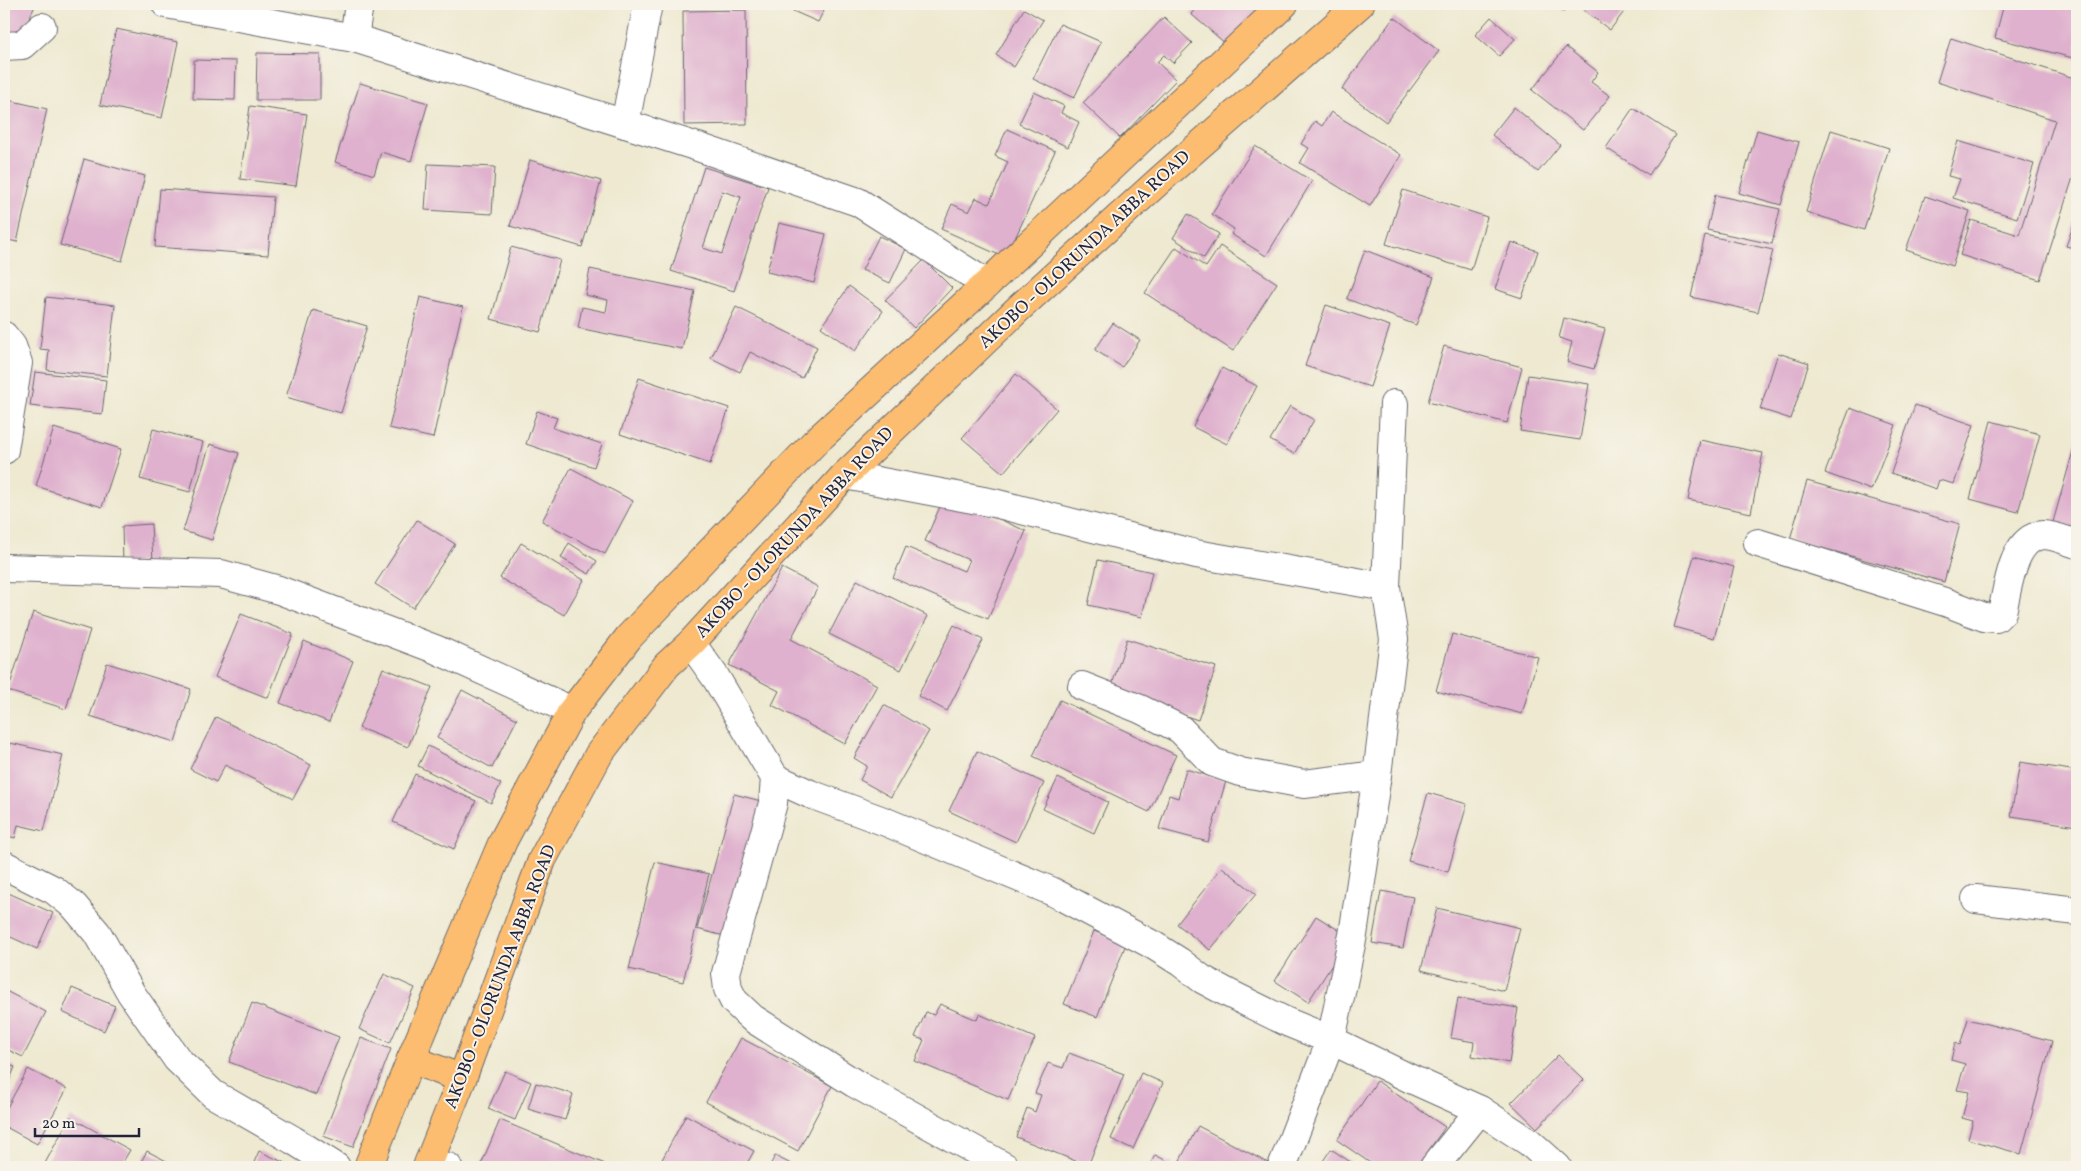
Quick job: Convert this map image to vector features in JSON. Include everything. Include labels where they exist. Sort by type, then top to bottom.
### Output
[{"type":"main road","points":[[368,1167],[411,1059],[503,841],[572,711],[629,637],[807,450],[987,284],[1284,4]]},
{"type":"main road","name":"AKOBO - OLORUNDA ABBA ROAD","points":[[435,1166],[462,1079],[546,852],[599,754],[668,665],[691,643],[845,475],[1031,297],[1160,179],[1360,4]]},
{"type":"main road","points":[[411,1059],[462,1079]]},
{"type":"street","points":[[166,4],[354,38],[625,124],[858,202],[987,284]]},
{"type":"street","points":[[354,38],[359,4]]},
{"type":"street","points":[[625,124],[648,4]]},
{"type":"street","points":[[4,46],[22,45],[42,27]]},
{"type":"street","points":[[4,336],[12,346],[18,363],[4,450]]},
{"type":"street","points":[[1282,1167],[1331,1040],[1353,935],[1377,775],[1394,639],[1386,587],[1394,404]]},
{"type":"street","points":[[845,475],[994,503],[1196,554],[1386,587]]},
{"type":"street","points":[[1758,543],[1984,616],[1996,618],[2002,612],[2016,554],[2029,541],[2043,535],[2077,544]]},
{"type":"street","points":[[4,568],[221,574],[279,590],[435,649],[572,711]]},
{"type":"street","points":[[691,643],[716,678],[775,778],[810,794],[886,822],[1051,891],[1153,945],[1202,979],[1228,993],[1480,1110],[1529,1142],[1557,1167]]},
{"type":"street","points":[[1082,686],[1140,709],[1180,729],[1212,762],[1240,772],[1304,784],[1377,775]]},
{"type":"street","points":[[775,778],[773,803],[726,973],[728,989],[734,1001],[752,1018],[854,1083],[1005,1167]]},
{"type":"street","points":[[4,865],[54,890],[74,906],[97,933],[131,993],[177,1059],[214,1094],[336,1167]]},
{"type":"street","points":[[1976,899],[2077,911]]},
{"type":"street","points":[[1434,1167],[1480,1110]]},
{"type":"building","points":[[4,4],[36,4],[20,37],[4,30]]},
{"type":"building","points":[[327,4],[339,4],[338,8]]},
{"type":"building","points":[[777,4],[827,4],[818,22]]},
{"type":"building","points":[[1200,4],[1274,4],[1233,50],[1191,14]]},
{"type":"building","points":[[1555,4],[1571,4],[1564,11]]},
{"type":"building","points":[[1586,4],[1630,4],[1610,30],[1582,9]]},
{"type":"building","points":[[2004,4],[2077,4],[2077,59],[1995,38]]},
{"type":"building","points":[[1024,9],[1043,20],[1014,67],[996,55]]},
{"type":"building","points":[[746,10],[747,124],[684,125],[683,11]]},
{"type":"building","points":[[1164,17],[1192,43],[1173,63],[1164,55],[1157,62],[1176,80],[1120,138],[1083,103]]},
{"type":"building","points":[[1394,17],[1439,51],[1386,122],[1342,89]]},
{"type":"building","points":[[1491,17],[1515,39],[1499,56],[1475,35]]},
{"type":"building","points":[[1060,24],[1101,42],[1074,98],[1033,79]]},
{"type":"building","points":[[116,29],[178,42],[162,118],[100,105]]},
{"type":"building","points":[[1951,38],[2077,79],[2077,165],[2040,280],[1960,255],[1971,220],[2019,235],[2055,120],[1937,82]]},
{"type":"building","points":[[1566,47],[1598,72],[1591,82],[1610,96],[1583,130],[1532,90]]},
{"type":"building","points":[[257,53],[320,54],[320,100],[256,100]]},
{"type":"building","points":[[194,60],[236,61],[235,100],[193,99]]},
{"type":"building","points":[[360,83],[428,103],[411,161],[381,152],[374,175],[335,162]]},
{"type":"building","points":[[1034,92],[1064,106],[1061,113],[1079,122],[1068,147],[1019,124]]},
{"type":"building","points":[[4,99],[47,109],[17,242],[4,239]]},
{"type":"building","points":[[250,106],[307,114],[296,186],[240,179]]},
{"type":"building","points":[[1514,107],[1560,145],[1538,172],[1492,135]]},
{"type":"building","points":[[1633,108],[1675,135],[1649,175],[1606,148]]},
{"type":"building","points":[[1331,112],[1401,155],[1370,206],[1300,163],[1309,148],[1301,144],[1315,121],[1322,126]]},
{"type":"building","points":[[1007,129],[1055,151],[1006,258],[941,229],[952,204],[969,212],[976,198],[989,204],[1008,162],[995,156]]},
{"type":"building","points":[[1757,130],[1799,142],[1781,205],[1739,193]]},
{"type":"building","points":[[1831,130],[1889,148],[1864,230],[1806,212]]},
{"type":"building","points":[[1958,141],[2034,164],[2017,218],[1953,198],[1960,179],[1948,176]]},
{"type":"building","points":[[1255,146],[1312,181],[1266,256],[1231,234],[1234,229],[1212,214]]},
{"type":"building","points":[[84,159],[145,176],[122,261],[60,245]]},
{"type":"building","points":[[530,160],[601,181],[582,247],[510,226]]},
{"type":"building","points":[[428,164],[495,167],[492,214],[425,210]]},
{"type":"building","points":[[704,167],[768,187],[734,291],[671,271]],"holes":[[[722,191],[741,197],[722,254],[703,248]]]},
{"type":"building","points":[[160,189],[273,197],[268,255],[155,247]]},
{"type":"building","points":[[1403,190],[1487,217],[1471,270],[1386,244]]},
{"type":"building","points":[[1715,195],[1780,209],[1772,244],[1707,230]]},
{"type":"building","points":[[1925,196],[1970,211],[1952,266],[1906,250]]},
{"type":"building","points":[[1188,214],[1219,234],[1204,258],[1173,238]]},
{"type":"building","points":[[2077,215],[2077,249],[2066,246]]},
{"type":"building","points":[[779,223],[826,234],[814,283],[767,272]]},
{"type":"building","points":[[1705,235],[1773,250],[1758,312],[1691,297]]},
{"type":"building","points":[[879,236],[906,249],[890,283],[862,270]]},
{"type":"building","points":[[1511,242],[1538,251],[1522,298],[1495,289]]},
{"type":"building","points":[[1220,246],[1277,283],[1233,351],[1145,293],[1176,247],[1206,267]]},
{"type":"building","points":[[511,247],[560,260],[540,332],[491,319]]},
{"type":"building","points":[[1365,250],[1434,277],[1416,325],[1347,299]]},
{"type":"building","points":[[924,260],[952,288],[914,328],[885,300]]},
{"type":"building","points":[[590,269],[695,291],[682,349],[578,328],[582,307],[606,312],[608,300],[585,295]]},
{"type":"building","points":[[849,286],[883,311],[855,351],[821,327]]},
{"type":"building","points":[[46,297],[115,305],[107,376],[47,370],[49,350],[40,349]]},
{"type":"building","points":[[420,297],[463,307],[433,438],[389,428]]},
{"type":"building","points":[[1326,305],[1390,326],[1370,387],[1305,366]]},
{"type":"building","points":[[736,307],[817,347],[802,378],[750,352],[740,372],[711,358]]},
{"type":"building","points":[[313,310],[367,326],[341,413],[286,397]]},
{"type":"building","points":[[1564,318],[1605,329],[1594,369],[1567,362],[1572,342],[1559,338]]},
{"type":"building","points":[[1113,323],[1140,340],[1122,367],[1095,350]]},
{"type":"building","points":[[1444,346],[1522,367],[1507,423],[1428,402]]},
{"type":"building","points":[[1778,353],[1809,363],[1791,419],[1760,409]]},
{"type":"building","points":[[1222,368],[1257,386],[1227,444],[1193,427]]},
{"type":"building","points":[[35,372],[106,380],[102,414],[30,406]]},
{"type":"building","points":[[1016,374],[1057,409],[1003,473],[962,438]]},
{"type":"building","points":[[1528,375],[1589,384],[1580,440],[1520,431]]},
{"type":"building","points":[[639,378],[729,408],[710,464],[620,434]]},
{"type":"building","points":[[1915,405],[1974,425],[1954,484],[1939,480],[1936,489],[1891,473]]},
{"type":"building","points":[[1290,406],[1314,420],[1294,454],[1270,440]]},
{"type":"building","points":[[1850,408],[1896,425],[1871,490],[1825,473]]},
{"type":"building","points":[[537,411],[557,418],[553,428],[602,444],[594,467],[526,444]]},
{"type":"building","points":[[1991,421],[2040,434],[2018,512],[1970,499]]},
{"type":"building","points":[[54,428],[121,449],[102,507],[36,486]]},
{"type":"building","points":[[153,429],[203,442],[190,492],[140,479]]},
{"type":"building","points":[[2077,437],[2077,529],[2053,522]]},
{"type":"building","points":[[1700,440],[1763,453],[1751,513],[1688,500]]},
{"type":"building","points":[[210,444],[239,453],[212,540],[183,531]]},
{"type":"building","points":[[571,468],[633,501],[605,554],[542,521]]},
{"type":"building","points":[[1807,481],[1960,524],[1944,582],[1790,539]]},
{"type":"building","points":[[945,495],[1026,531],[988,619],[893,578],[906,547],[964,571],[969,560],[925,541]]},
{"type":"building","points":[[417,520],[455,544],[413,608],[375,584]]},
{"type":"building","points":[[151,524],[153,562],[123,563],[122,526]]},
{"type":"building","points":[[521,543],[584,580],[564,615],[500,578]]},
{"type":"building","points":[[569,543],[597,561],[589,574],[561,558]]},
{"type":"building","points":[[1694,556],[1734,567],[1714,638],[1674,627]]},
{"type":"building","points":[[1098,560],[1152,572],[1142,617],[1088,605]]},
{"type":"building","points":[[782,568],[818,587],[791,639],[877,685],[845,744],[772,705],[779,691],[729,665]]},
{"type":"building","points":[[857,580],[928,616],[901,670],[829,634]]},
{"type":"building","points":[[33,612],[90,630],[66,709],[8,691]]},
{"type":"building","points":[[241,614],[293,634],[268,698],[215,677]]},
{"type":"building","points":[[954,625],[983,640],[947,711],[918,696]]},
{"type":"building","points":[[1452,634],[1538,657],[1522,714],[1436,691]]},
{"type":"building","points":[[1127,639],[1216,667],[1198,720],[1110,691]]},
{"type":"building","points":[[304,641],[353,661],[329,722],[280,703]]},
{"type":"building","points":[[107,663],[191,689],[175,742],[90,716]]},
{"type":"building","points":[[383,668],[432,687],[408,747],[359,728]]},
{"type":"building","points":[[462,690],[517,719],[492,768],[437,738]]},
{"type":"building","points":[[1060,700],[1176,755],[1149,812],[1033,756]]},
{"type":"building","points":[[884,705],[929,731],[891,797],[860,780],[867,766],[854,758]]},
{"type":"building","points":[[216,717],[311,765],[293,799],[225,765],[216,782],[190,769]]},
{"type":"building","points":[[10,743],[63,755],[44,831],[18,825],[15,838],[4,835],[4,769]]},
{"type":"building","points":[[428,746],[501,784],[491,803],[418,766]]},
{"type":"building","points":[[977,751],[1044,783],[1016,842],[949,811]]},
{"type":"building","points":[[2020,762],[2077,771],[2077,826],[2011,816]]},
{"type":"building","points":[[1186,769],[1226,781],[1208,842],[1159,829],[1169,795],[1178,798]]},
{"type":"building","points":[[415,774],[476,801],[454,849],[393,822]]},
{"type":"building","points":[[1058,778],[1108,802],[1094,833],[1043,809]]},
{"type":"building","points":[[1428,793],[1467,804],[1448,872],[1408,861]]},
{"type":"building","points":[[734,794],[765,802],[728,937],[697,929]]},
{"type":"building","points":[[655,862],[709,874],[683,982],[629,969]]},
{"type":"building","points":[[1222,867],[1256,894],[1210,950],[1177,924]]},
{"type":"building","points":[[4,891],[53,913],[37,949],[4,934]]},
{"type":"building","points":[[1381,891],[1413,897],[1403,948],[1372,943]]},
{"type":"building","points":[[1437,908],[1520,928],[1504,991],[1421,970]]},
{"type":"building","points":[[1316,916],[1350,937],[1308,1002],[1275,981]]},
{"type":"building","points":[[1094,931],[1126,944],[1097,1017],[1064,1004]]},
{"type":"building","points":[[384,974],[415,988],[390,1043],[359,1029]]},
{"type":"building","points":[[72,988],[115,1006],[104,1031],[62,1012]]},
{"type":"building","points":[[4,990],[46,1012],[23,1057],[4,1048]]},
{"type":"building","points":[[1458,998],[1518,1008],[1509,1063],[1472,1056],[1474,1042],[1451,1038]]},
{"type":"building","points":[[252,1003],[339,1037],[316,1095],[229,1062]]},
{"type":"building","points":[[940,1004],[977,1020],[979,1014],[1035,1038],[1008,1100],[915,1061],[924,1040],[915,1037],[926,1012],[934,1015]]},
{"type":"building","points":[[1968,1019],[2052,1041],[2021,1154],[1968,1139],[1973,1121],[1962,1118],[1969,1092],[1957,1090],[1965,1064],[1951,1060],[1955,1043],[1960,1045]]},
{"type":"building","points":[[361,1038],[391,1049],[353,1147],[323,1136]]},
{"type":"building","points":[[741,1038],[832,1086],[798,1151],[706,1102]]},
{"type":"building","points":[[1069,1053],[1124,1074],[1088,1166],[1016,1137],[1027,1108],[1035,1112],[1041,1095],[1035,1093],[1048,1063],[1063,1068]]},
{"type":"building","points":[[1558,1055],[1584,1080],[1537,1128],[1511,1103]]},
{"type":"building","points":[[4,1063],[15,1067],[4,1094]]},
{"type":"building","points":[[28,1069],[67,1089],[37,1144],[4,1126],[4,1113]]},
{"type":"building","points":[[505,1071],[531,1082],[515,1120],[488,1109]]},
{"type":"building","points":[[1141,1073],[1163,1083],[1133,1149],[1111,1139]]},
{"type":"building","points":[[1377,1081],[1445,1127],[1417,1167],[1376,1167],[1337,1140]]},
{"type":"building","points":[[536,1083],[573,1094],[565,1120],[528,1109]]},
{"type":"building","points":[[686,1115],[754,1151],[745,1167],[658,1167]]},
{"type":"building","points":[[70,1117],[130,1150],[120,1167],[43,1167]]},
{"type":"building","points":[[500,1120],[605,1164],[604,1167],[480,1167]]},
{"type":"building","points":[[1198,1126],[1270,1164],[1269,1167],[1149,1167],[1155,1155],[1177,1166]]},
{"type":"building","points":[[1331,1149],[1358,1167],[1319,1167]]},
{"type":"building","points":[[147,1151],[178,1167],[138,1167]]},
{"type":"building","points":[[259,1151],[294,1167],[252,1167]]},
{"type":"building","points":[[775,1156],[797,1167],[769,1167]]}]
